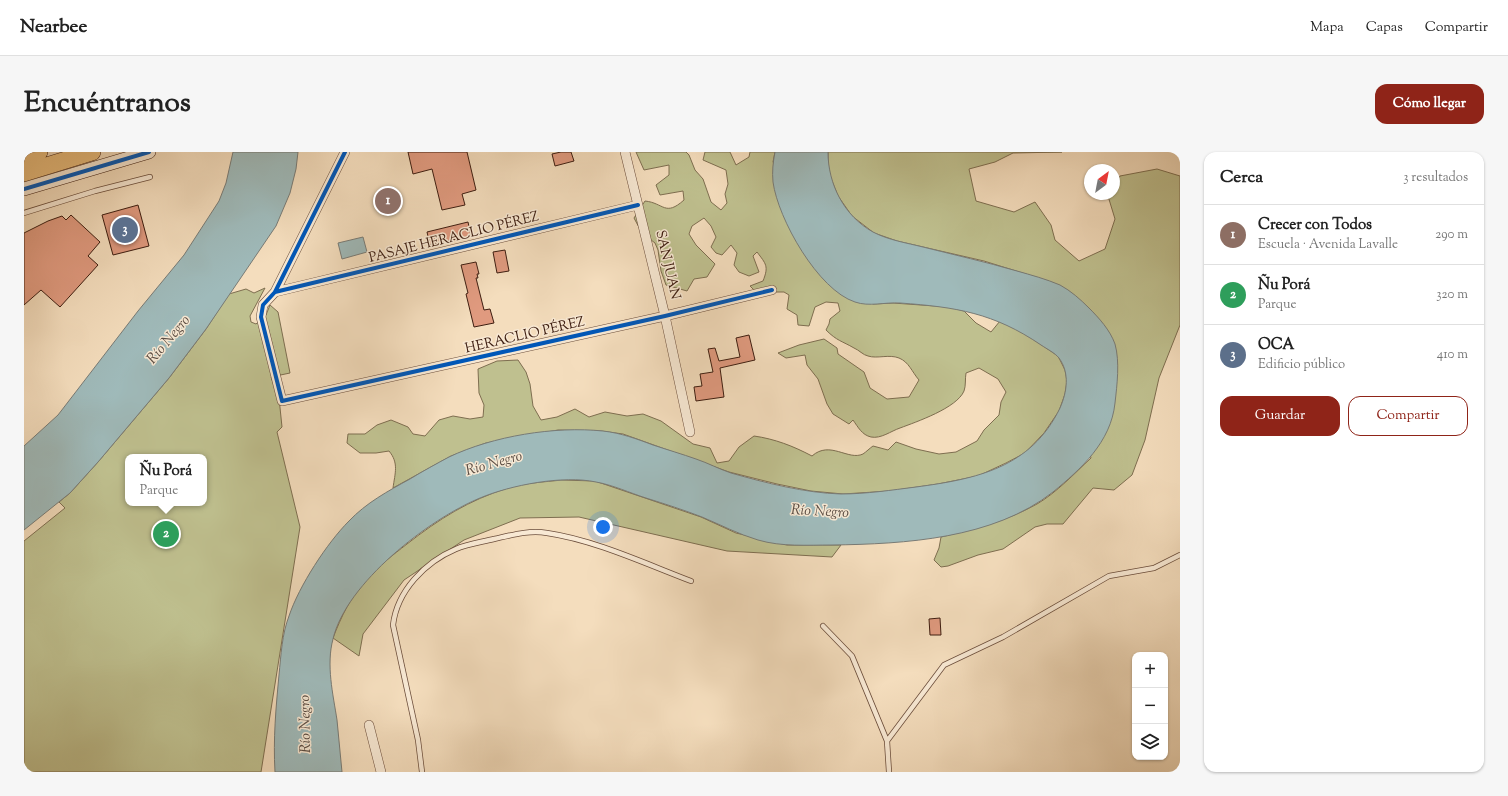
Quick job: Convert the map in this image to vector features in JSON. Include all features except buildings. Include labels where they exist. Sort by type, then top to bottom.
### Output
[{"type":"highway","points":[[24,156],[39,152]]},
{"type":"highway","points":[[24,173],[92,152]]},
{"type":"street","points":[[24,188],[149,152]]},
{"type":"street","points":[[275,292],[345,152]]},
{"type":"street","name":"SAN JUAN","points":[[626,152],[665,316],[690,432]]},
{"type":"street","name":"PASAJE HERACLIO PÉREZ","points":[[275,292],[638,205]]},
{"type":"street","name":"HERACLIO PÉREZ","points":[[275,292],[263,305],[261,317],[282,401],[665,316],[772,290]]},
{"type":"street","points":[[370,725],[381,772]]},
{"type":"lane","points":[[24,213],[95,191],[150,177]]},
{"type":"lane","points":[[422,772],[418,740],[393,625],[395,612],[402,597],[412,582],[432,562],[456,548],[525,532],[546,532],[582,541],[691,581]]},
{"type":"lane","points":[[887,741],[944,665],[1003,637],[1109,576],[1154,568],[1180,555]]},
{"type":"lane","points":[[823,626],[852,656],[887,741],[889,772]]},
{"type":"green space","points":[[636,152],[686,152],[689,155],[695,170],[703,179],[711,202],[721,210],[727,203],[725,194],[728,184],[726,170],[703,160],[705,152],[730,152],[736,165],[749,157],[750,152],[775,152],[773,162],[873,304],[893,303],[949,307],[964,311],[976,323],[991,332],[1000,321],[1021,331],[1058,356],[1065,370],[1067,381],[1065,394],[1059,411],[1044,433],[1025,453],[1006,463],[978,476],[890,491],[843,494],[811,491],[729,472],[623,434],[601,431],[558,430],[486,443],[451,456],[393,488],[395,464],[389,451],[360,453],[347,443],[348,434],[365,434],[377,425],[391,420],[408,427],[413,434],[425,436],[439,420],[453,416],[470,419],[483,417],[484,405],[479,393],[478,369],[497,361],[518,360],[526,372],[530,384],[533,406],[541,420],[557,417],[575,409],[589,417],[605,412],[627,416],[643,414],[661,421],[693,444],[710,448],[717,463],[729,461],[739,447],[754,436],[784,443],[812,456],[825,450],[857,455],[863,454],[873,446],[888,450],[896,442],[916,449],[939,454],[956,452],[977,441],[984,430],[999,415],[1001,402],[1006,392],[998,379],[979,368],[966,373],[964,391],[960,397],[945,409],[882,436],[868,436],[860,430],[853,420],[849,424],[833,414],[827,404],[818,379],[807,365],[805,355],[786,358],[778,353],[799,345],[824,339],[837,348],[838,354],[864,372],[870,388],[887,399],[909,397],[919,380],[908,365],[899,358],[887,356],[872,357],[866,355],[830,334],[826,330],[830,319],[840,311],[838,303],[826,302],[815,307],[809,326],[798,325],[797,315],[787,309],[789,295],[784,292],[756,292],[750,286],[763,281],[766,272],[766,265],[757,252],[753,256],[759,272],[749,276],[739,272],[734,265],[737,253],[731,245],[722,255],[716,253],[711,247],[716,237],[711,226],[704,218],[692,226],[689,234],[696,245],[715,264],[707,277],[694,279],[687,291],[666,285],[661,271],[658,250],[655,243],[642,233],[634,218],[645,201],[664,208],[673,208],[684,200],[683,191],[660,195],[656,185],[669,175],[669,165],[644,170]]},
{"type":"green space","points":[[828,152],[1062,152],[1013,153],[995,162],[969,169],[976,201],[1014,212],[1035,202],[1051,225],[1055,240],[1079,261],[1105,249],[1115,219],[1109,200],[1120,200],[1120,176],[1157,169],[1180,176],[1180,325],[1159,378],[1145,440],[1132,475],[1114,490],[1093,488],[1063,524],[1047,524],[1035,527],[1003,549],[978,555],[948,566],[941,567],[934,560],[939,548],[941,537],[978,528],[1026,510],[1058,489],[1091,458],[1048,281],[984,261],[897,241],[874,233],[852,216],[838,196],[828,171]]},
{"type":"green space","points":[[265,288],[250,316],[251,322],[256,324],[266,315],[270,305],[278,312],[290,373],[271,377],[279,398],[282,427],[277,432],[300,527],[261,772],[24,772],[24,541],[65,508],[59,502],[70,493],[98,462],[169,378],[206,329],[229,294],[246,289],[254,293]]},
{"type":"green space","points":[[562,480],[595,481],[701,517],[736,533],[787,545],[841,545],[832,557],[727,551],[579,517],[520,518],[464,540],[404,580],[363,634],[359,656],[333,638],[347,607],[366,580],[386,561],[431,526],[467,504],[508,488]]},
{"type":"water","name":"Río Negro","points":[[233,152],[298,152],[296,169],[290,193],[276,226],[206,329],[169,378],[70,493],[24,530],[24,446],[58,415],[138,311],[184,255],[219,201],[226,183]]},
{"type":"water","name":"Río Negro","points":[[775,152],[828,152],[831,176],[840,198],[854,217],[873,232],[898,241],[1044,279],[1064,287],[1086,305],[1100,320],[1110,334],[1117,351],[1118,366],[1115,403],[1112,417],[1108,430],[1093,454],[1074,474],[1053,492],[1029,508],[1003,520],[976,529],[947,536],[889,543],[785,545],[767,542],[743,535],[702,517],[615,487],[583,480],[537,482],[507,489],[480,498],[437,521],[392,555],[354,596],[341,618],[333,639],[330,669],[342,772],[275,772],[275,723],[283,637],[294,604],[314,566],[349,521],[370,503],[449,457],[485,443],[524,434],[565,430],[603,431],[629,436],[731,473],[758,480],[814,492],[850,494],[879,492],[938,484],[960,480],[980,474],[1000,467],[1018,457],[1034,445],[1048,428],[1060,408],[1066,389],[1065,370],[1059,358],[1051,351],[1024,334],[990,319],[974,314],[920,305],[860,303],[841,295],[814,269],[791,233],[776,197],[773,182]]},
{"type":"water","points":[[363,237],[367,252],[342,259],[338,243]]},
{"type":"cycle path","points":[[24,189],[149,152]]},
{"type":"cycle path","points":[[345,152],[275,292],[263,305],[261,317],[282,401],[665,316],[772,290]]},
{"type":"cycle path","points":[[275,292],[638,205]]},
{"type":"place","name":"Crecer con Todos","points":[[388,201]]},
{"type":"place","name":"OCA","points":[[125,230]]},
{"type":"place","name":"Ñu Porá","points":[[166,534]]}]
